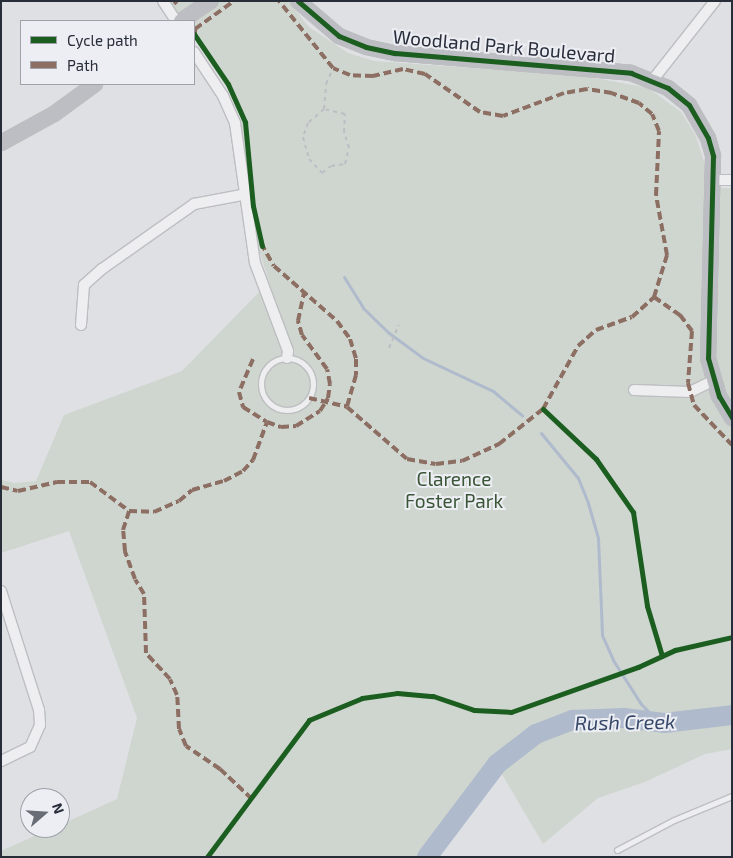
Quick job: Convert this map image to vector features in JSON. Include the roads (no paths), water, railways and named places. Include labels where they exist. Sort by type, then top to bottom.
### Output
[{"type":"street","points":[[163,1],[175,20]]},
{"type":"street","points":[[182,20],[210,1]]},
{"type":"street","name":"Woodland Park Boulevard","points":[[298,1],[339,36],[366,47],[395,53],[613,71],[652,81],[668,88],[696,115],[713,156],[708,334],[713,381],[732,418]]},
{"type":"street","points":[[652,81],[715,1]]},
{"type":"street","points":[[195,54],[223,96],[235,124],[247,194],[255,263],[288,351],[287,358]]},
{"type":"street","points":[[1,143],[54,114],[94,85]]},
{"type":"street","points":[[712,180],[732,180]]},
{"type":"street","points":[[81,325],[84,285],[102,269],[194,204],[247,194]]},
{"type":"street","points":[[634,390],[690,392],[713,381]]},
{"type":"street","points":[[1,591],[39,710],[40,725],[30,747],[1,761]]},
{"type":"lane","points":[[287,358],[306,367],[313,386],[305,402],[289,411],[269,404],[260,386],[268,366],[287,358]]},
{"type":"lane","points":[[617,850],[674,820],[732,796]]},
{"type":"waterway","points":[[344,277],[363,308],[389,333],[423,358],[493,391],[522,415]]},
{"type":"waterway","points":[[541,433],[578,478],[588,503],[598,538],[602,635],[613,660],[641,704],[660,723]]},
{"type":"waterway","name":"Rush Creek","points":[[427,857],[497,764],[536,734],[573,720],[624,718],[664,723],[732,715]]},
{"type":"park label","name":"Clarence Foster Park","points":[[454,490]]}]
